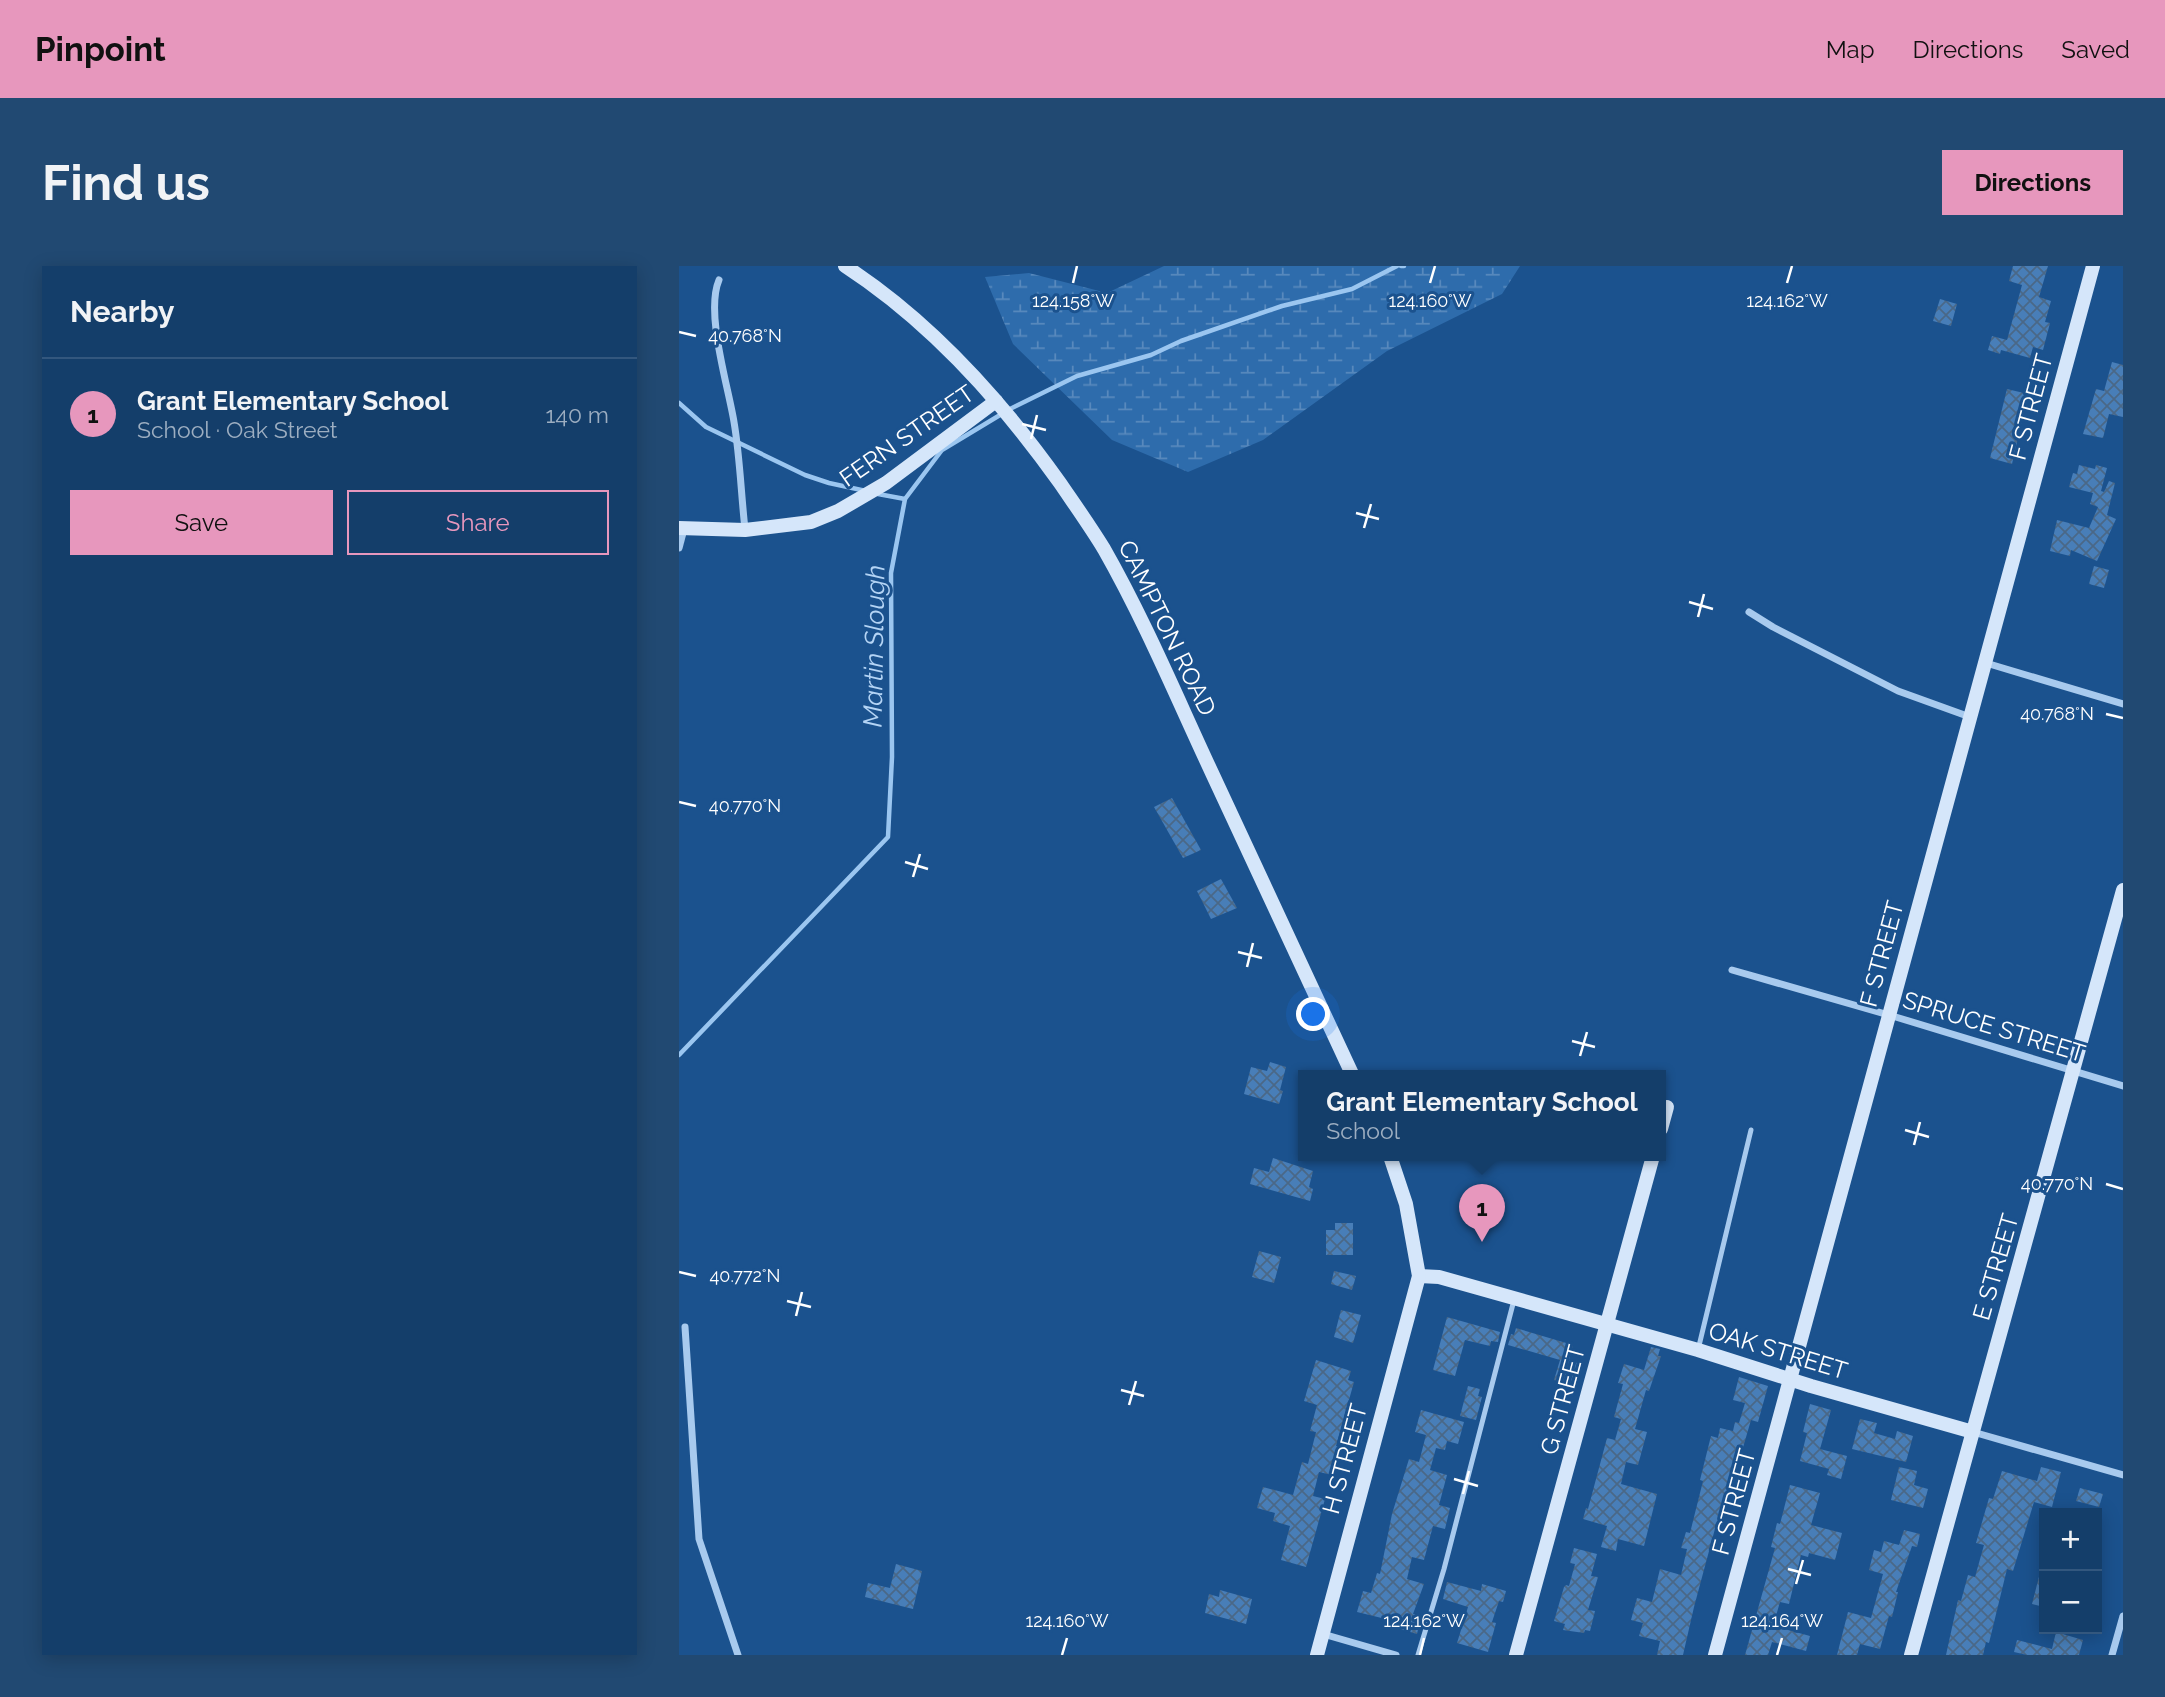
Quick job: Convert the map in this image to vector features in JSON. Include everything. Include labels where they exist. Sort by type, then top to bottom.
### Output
[{"type":"main road","name":"CAMPTON ROAD","points":[[845,266],[899,305],[935,337],[996,401],[1052,472],[1088,524],[1145,629],[1350,1070]]},
{"type":"main road","name":"F STREET","points":[[1716,1655],[2093,266]]},
{"type":"main road","name":"FERN STREET","points":[[681,528],[745,530],[811,522],[838,511],[886,483],[996,401]]},
{"type":"main road","name":"E STREET","points":[[1911,1655],[2123,890]]},
{"type":"main road","points":[[1392,1161],[1406,1204],[1419,1276]]},
{"type":"main road","name":"G STREET","points":[[1516,1655],[1652,1161]]},
{"type":"main road","name":"OAK STREET","points":[[1419,1276],[1439,1278],[1607,1324],[1973,1432]]},
{"type":"main road","name":"H STREET","points":[[1317,1655],[1419,1276]]},
{"type":"street","points":[[719,280],[714,300],[715,319],[735,425],[745,530]]},
{"type":"street","points":[[679,548],[681,528]]},
{"type":"street","points":[[1749,612],[1898,691],[1970,717]]},
{"type":"street","points":[[1986,663],[2123,704]]},
{"type":"street","name":"SPRUCE STREET","points":[[1732,970],[2123,1086]]},
{"type":"street","points":[[685,1327],[699,1539],[738,1655]]},
{"type":"street","name":"OAK STREET","points":[[1973,1432],[2123,1475]]},
{"type":"street","points":[[2112,1655],[2123,1616]]},
{"type":"street","points":[[1322,1634],[1396,1655]]},
{"type":"lane","points":[[1698,1350],[1751,1130]]},
{"type":"lane","points":[[1418,1655],[1444,1569],[1514,1298]]},
{"type":"green space","points":[[1164,266],[1520,266],[1502,294],[1387,351],[1263,440],[1188,472],[1112,440],[1013,344],[985,277],[1029,273],[1107,293]]},
{"type":"building","points":[[2013,266],[2048,266],[2039,297],[2051,301],[2045,322],[2050,323],[2043,350],[2033,347],[2030,358],[2001,350],[2000,354],[1988,350],[1992,336],[2007,340],[2022,285],[2009,281]]},
{"type":"building","points":[[1940,299],[1957,304],[1951,326],[1933,321]]},
{"type":"building","points":[[2112,362],[2123,365],[2123,417],[2109,414],[2103,438],[2083,434],[2096,389],[2104,391]]},
{"type":"building","points":[[2007,389],[2028,394],[2012,464],[1990,458]]},
{"type":"building","points":[[2079,465],[2095,469],[2096,465],[2107,468],[2101,491],[2104,492],[2109,481],[2115,483],[2107,515],[2116,519],[2097,561],[2071,550],[2070,556],[2050,551],[2057,520],[2089,528],[2098,507],[2090,504],[2093,493],[2069,487],[2073,473],[2077,474]]},
{"type":"building","points":[[2094,566],[2109,570],[2104,588],[2089,584]]},
{"type":"building","points":[[1172,798],[1201,850],[1183,858],[1154,807]]},
{"type":"building","points":[[1221,879],[1237,908],[1211,919],[1197,891]]},
{"type":"building","points":[[1270,1062],[1286,1067],[1279,1104],[1244,1094],[1251,1067],[1267,1071]]},
{"type":"building","points":[[1273,1158],[1313,1171],[1309,1187],[1313,1189],[1310,1201],[1250,1184],[1254,1168],[1269,1172]]},
{"type":"building","points":[[1335,1223],[1353,1223],[1353,1255],[1326,1255],[1326,1230],[1335,1230]]},
{"type":"building","points":[[1259,1251],[1281,1257],[1274,1283],[1252,1277]]},
{"type":"building","points":[[1334,1271],[1356,1276],[1352,1290],[1331,1284]]},
{"type":"building","points":[[1341,1310],[1361,1315],[1353,1343],[1334,1337]]},
{"type":"building","points":[[1447,1317],[1500,1332],[1498,1342],[1491,1341],[1490,1346],[1465,1340],[1455,1376],[1433,1370]]},
{"type":"building","points":[[1516,1328],[1573,1345],[1569,1360],[1577,1363],[1570,1385],[1554,1380],[1560,1360],[1508,1345]]},
{"type":"building","points":[[1651,1347],[1660,1349],[1658,1356],[1661,1356],[1649,1391],[1646,1390],[1635,1429],[1647,1432],[1638,1465],[1626,1462],[1621,1484],[1657,1494],[1644,1546],[1618,1539],[1616,1551],[1601,1547],[1607,1526],[1583,1519],[1607,1438],[1615,1440],[1621,1419],[1614,1417],[1623,1384],[1618,1383],[1624,1364],[1644,1370]]},
{"type":"building","points":[[1316,1360],[1351,1371],[1348,1380],[1354,1382],[1336,1446],[1340,1447],[1332,1475],[1319,1472],[1313,1496],[1325,1499],[1306,1567],[1281,1560],[1290,1526],[1273,1521],[1275,1513],[1257,1508],[1263,1487],[1293,1495],[1302,1462],[1308,1464],[1316,1432],[1310,1431],[1317,1405],[1304,1401]]},
{"type":"building","points":[[1739,1377],[1768,1386],[1758,1422],[1751,1420],[1731,1489],[1728,1488],[1716,1525],[1683,1655],[1657,1655],[1660,1641],[1639,1636],[1643,1623],[1631,1620],[1637,1598],[1652,1602],[1660,1569],[1681,1575],[1687,1549],[1681,1548],[1686,1532],[1690,1533],[1711,1436],[1718,1438],[1720,1428],[1733,1431],[1735,1422],[1739,1423],[1745,1403],[1733,1400]]},
{"type":"building","points":[[1468,1386],[1480,1389],[1478,1396],[1482,1397],[1476,1420],[1460,1416]]},
{"type":"building","points":[[1810,1404],[1831,1410],[1820,1449],[1847,1456],[1841,1479],[1827,1475],[1829,1469],[1800,1461]]},
{"type":"building","points":[[1421,1410],[1464,1422],[1458,1444],[1447,1441],[1445,1450],[1436,1448],[1430,1470],[1447,1475],[1439,1505],[1450,1508],[1445,1529],[1433,1526],[1424,1560],[1412,1557],[1407,1579],[1424,1584],[1413,1614],[1421,1616],[1417,1634],[1393,1627],[1394,1621],[1357,1612],[1363,1591],[1371,1593],[1377,1573],[1380,1574],[1392,1514],[1409,1459],[1419,1462],[1426,1435],[1415,1432]]},
{"type":"building","points":[[1860,1419],[1877,1423],[1874,1433],[1895,1439],[1897,1431],[1913,1436],[1906,1462],[1852,1449]]},
{"type":"building","points":[[1899,1467],[1917,1471],[1914,1485],[1928,1489],[1923,1508],[1891,1500]]},
{"type":"building","points":[[2041,1467],[2061,1472],[2052,1507],[2034,1502],[2013,1571],[2007,1569],[1989,1643],[1986,1642],[1983,1655],[1946,1655],[1958,1600],[1961,1601],[1968,1575],[1975,1577],[1984,1545],[1976,1543],[1989,1498],[1993,1499],[2002,1471],[2037,1481]]},
{"type":"building","points":[[1790,1485],[1820,1493],[1811,1525],[1842,1533],[1835,1560],[1809,1553],[1808,1557],[1801,1555],[1789,1604],[1780,1602],[1773,1626],[1810,1636],[1806,1651],[1772,1642],[1768,1655],[1745,1655],[1775,1548],[1771,1547],[1777,1523],[1780,1524]]},
{"type":"building","points":[[2080,1488],[2103,1494],[2099,1507],[2076,1501]]},
{"type":"building","points":[[1904,1530],[1920,1534],[1917,1547],[1912,1546],[1896,1592],[1892,1617],[1889,1616],[1880,1649],[1860,1644],[1857,1655],[1837,1655],[1848,1612],[1871,1618],[1883,1574],[1869,1570],[1874,1550],[1881,1552],[1884,1541],[1899,1545]]},
{"type":"building","points":[[1574,1548],[1597,1554],[1591,1576],[1598,1577],[1588,1610],[1595,1611],[1590,1631],[1585,1630],[1584,1633],[1563,1630],[1565,1624],[1554,1621],[1564,1587],[1569,1586],[1575,1564],[1570,1563]]},
{"type":"building","points":[[896,1564],[922,1571],[913,1609],[865,1597],[868,1583],[890,1588]]},
{"type":"building","points":[[2039,1577],[2039,1606],[2032,1604]]},
{"type":"building","points":[[1447,1582],[1481,1591],[1482,1584],[1506,1591],[1503,1602],[1499,1601],[1492,1622],[1496,1623],[1488,1652],[1457,1643],[1468,1607],[1443,1599]]},
{"type":"building","points":[[1220,1590],[1252,1599],[1246,1624],[1205,1613],[1209,1594],[1219,1597]]},
{"type":"building","points":[[2056,1634],[2083,1640],[2079,1655],[2027,1655],[2014,1652],[2017,1640],[2052,1649]]},
{"type":"waterway","name":"Martin Slough","points":[[679,1055],[888,837],[892,757],[891,573],[905,499],[942,450],[1010,409],[1077,376],[1151,355],[1181,341],[1282,306],[1352,289],[1397,266]]},
{"type":"waterway","points":[[679,403],[706,427],[805,475],[866,491]]},
{"type":"waterway","points":[[878,494],[905,499]]},
{"type":"place","name":"Grant Elementary School","points":[[1482,1242]]}]
